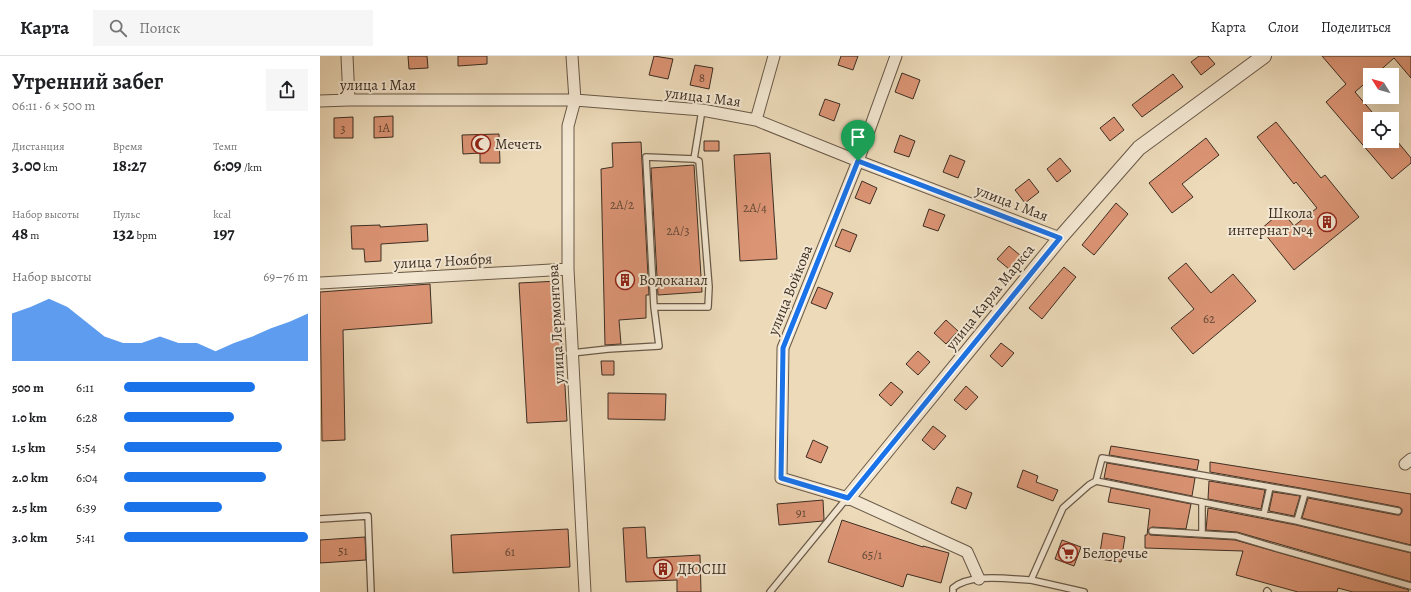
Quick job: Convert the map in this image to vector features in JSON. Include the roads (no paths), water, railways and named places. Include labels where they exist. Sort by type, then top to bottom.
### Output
[{"type":"street","points":[[347,56],[349,100]]},
{"type":"street","name":"улица Лермонтова","points":[[572,56],[575,100],[568,126],[568,269],[585,592]]},
{"type":"street","points":[[756,120],[774,56]]},
{"type":"street","name":"улица Войкова","points":[[848,498],[781,478],[783,348],[858,161],[896,56]]},
{"type":"street","name":"улица Карла Маркса","points":[[848,498],[1060,238],[1139,148],[1264,56]]},
{"type":"street","name":"улица 1 Мая","points":[[320,101],[575,100],[702,110],[756,120],[858,161],[1060,238]]},
{"type":"street","name":"улица 7 Ноября","points":[[320,283],[568,269]]},
{"type":"street","points":[[848,498],[967,552],[979,578]]},
{"type":"lane","points":[[694,159],[702,110]]},
{"type":"lane","points":[[572,353],[659,346],[654,307],[646,157],[694,159],[699,161],[709,286],[708,307],[654,307]]},
{"type":"lane","points":[[1096,481],[1102,458],[1305,493],[1398,511]]},
{"type":"lane","points":[[1031,580],[1063,508],[1089,485],[1096,481],[1297,521],[1411,549]]},
{"type":"lane","points":[[1264,514],[1270,487]]},
{"type":"lane","points":[[1297,521],[1305,493]]},
{"type":"lane","points":[[770,592],[848,498]]},
{"type":"lane","points":[[1202,502],[1202,534]]},
{"type":"lane","points":[[320,519],[368,516],[371,592]]},
{"type":"lane","points":[[1152,531],[1236,536],[1411,586]]},
{"type":"lane","points":[[953,592],[953,588],[960,583],[979,578],[1031,580],[1084,592]]},
{"type":"place","name":"Мечеть","points":[[481,144]]},
{"type":"place","name":"Школа интернат №4","points":[[1327,222]]},
{"type":"place","name":"Водоканал","points":[[625,280]]},
{"type":"place","name":"Белоречье","points":[[1068,553]]},
{"type":"place","name":"ДЮСШ","points":[[663,569]]}]
